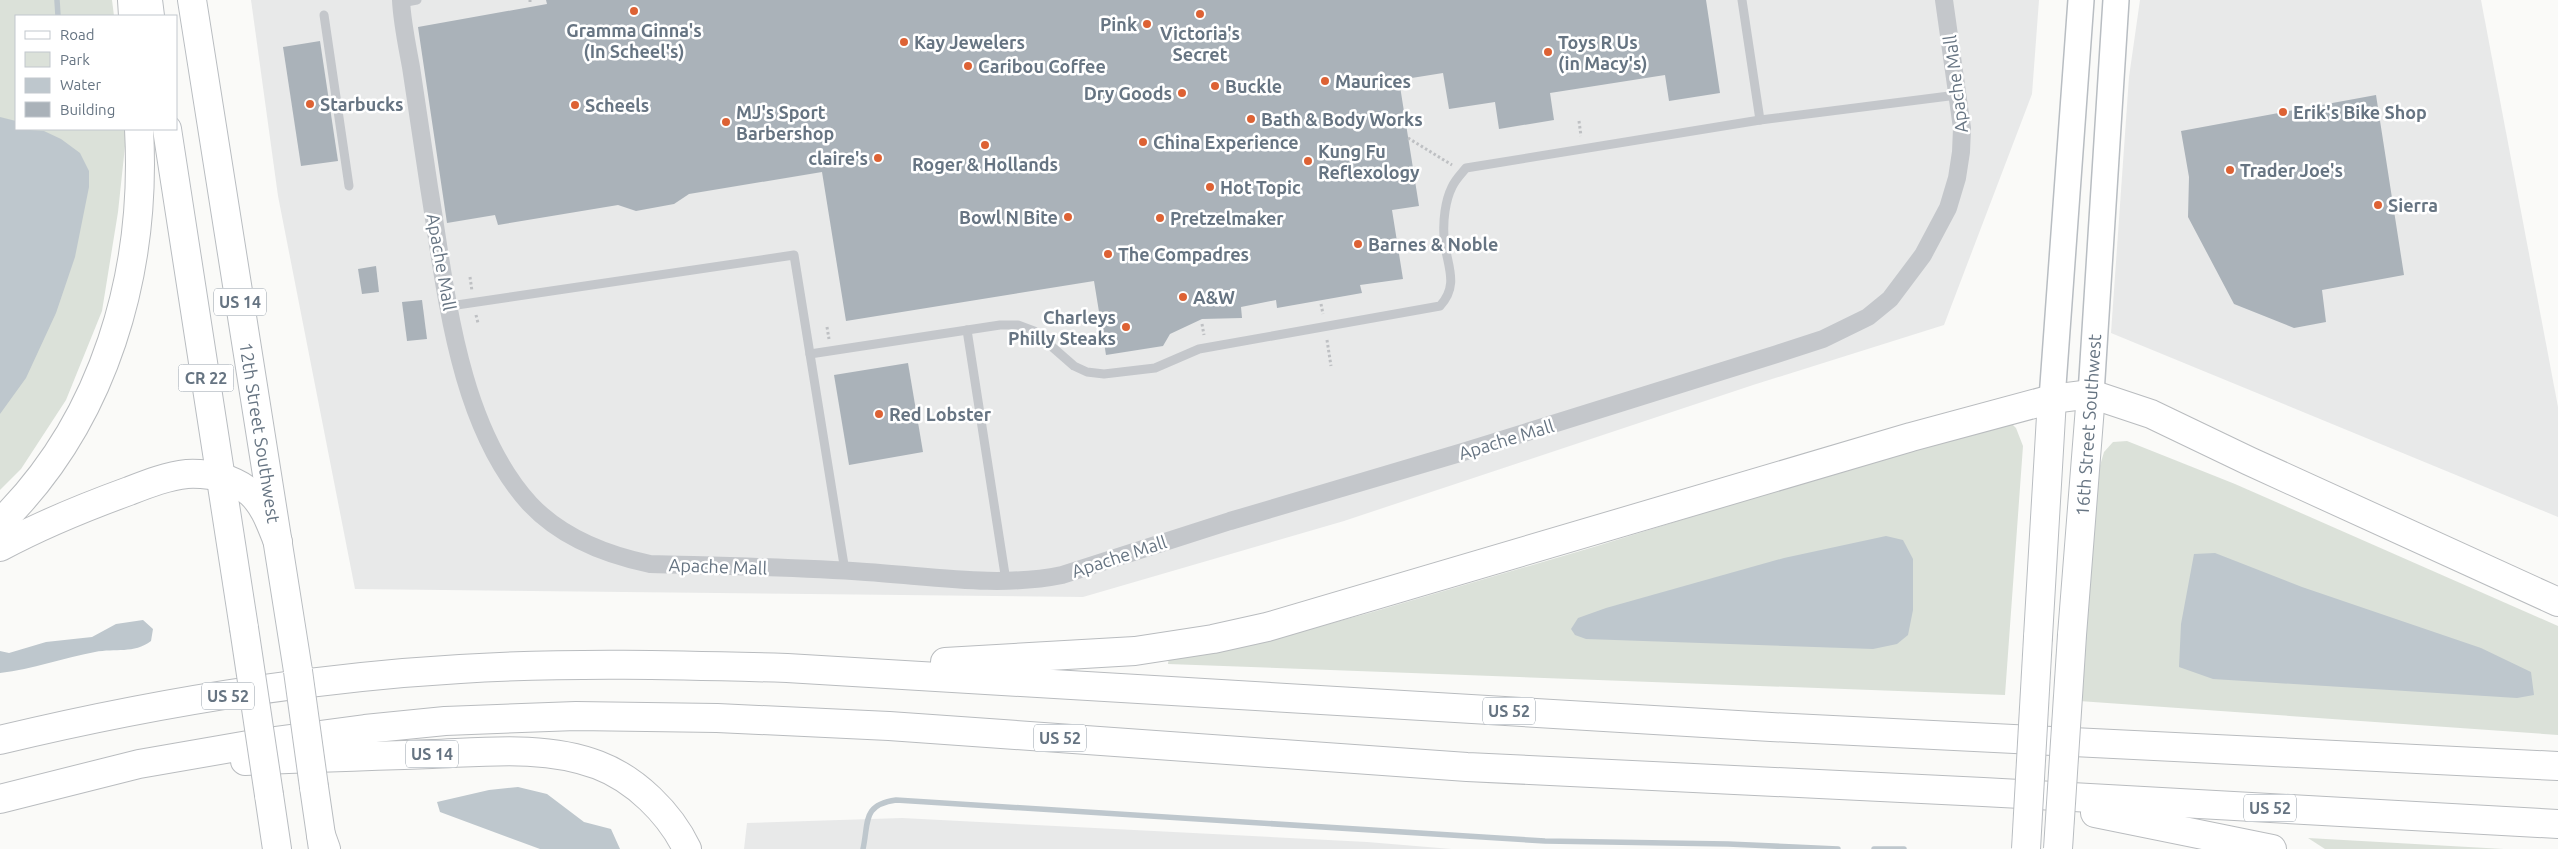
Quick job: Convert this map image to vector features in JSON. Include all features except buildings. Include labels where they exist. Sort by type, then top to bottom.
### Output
[{"type":"main road","points":[[132,0],[133,15]]},
{"type":"main road","points":[[148,0],[150,15]]},
{"type":"main road","name":"12th Street Southwest","points":[[192,0],[278,542],[323,844]]},
{"type":"main road","name":"16th Street Southwest","points":[[2026,849],[2052,399],[2081,0]]},
{"type":"main road","name":"16th Street Southwest","points":[[2058,849],[2072,635],[2091,394],[2116,0]]},
{"type":"main road","points":[[0,523],[14,509],[61,448],[92,395],[111,345],[122,310],[137,236],[140,187],[139,130]]},
{"type":"main road","name":"CR 22","points":[[167,130],[277,849]]},
{"type":"main road","points":[[787,668],[1044,658],[1135,651],[1213,639],[1277,624],[1910,437],[2052,399],[2091,394],[2151,414],[2249,462],[2558,602]]},
{"type":"main road","points":[[0,548],[70,514],[154,482],[185,474],[221,477],[243,487],[259,502],[278,542]]},
{"type":"main road","name":"US 52","points":[[0,740],[146,708],[327,682],[459,669],[546,665],[787,668],[1771,727],[2558,766]]},
{"type":"main road","name":"US 52","points":[[0,799],[139,764],[263,743],[365,729],[444,721],[576,716],[717,718],[889,726],[1467,767],[1983,792],[2558,824]]},
{"type":"main road","name":"US 14","points":[[139,764],[502,752],[563,757],[598,764],[624,778],[649,798],[669,820],[687,849]]},
{"type":"main road","points":[[1983,792],[2160,825],[2272,849]]},
{"type":"street","name":"Apache Mall","points":[[406,1],[450,306],[462,369],[484,428],[513,480],[530,504],[553,523],[593,548],[650,564],[844,571],[1006,581],[1039,580],[1071,572],[1230,520],[1472,449],[1777,354],[1848,328],[1868,317],[1890,299],[1907,279],[1936,233],[1948,208],[1961,152],[1962,128],[1944,0]]},
{"type":"lane","points":[[1742,0],[1760,120]]},
{"type":"lane","points":[[324,15],[349,186]]},
{"type":"lane","points":[[810,354],[1018,324],[1034,332],[1074,366],[1087,372],[1104,374],[1155,368],[1198,349],[1440,306],[1449,296],[1451,279],[1444,237],[1446,209],[1452,186],[1466,168],[1760,120],[1957,94]]},
{"type":"lane","points":[[450,306],[794,254],[844,571]]},
{"type":"lane","points":[[967,330],[1006,581]]},
{"type":"path","points":[[1408,138],[1463,171]]},
{"type":"shaded area","points":[[251,0],[2039,0],[2032,94],[1944,325],[1753,385],[1344,521],[1083,597],[355,589],[278,196]]},
{"type":"shaded area","points":[[2140,0],[2481,0],[2558,407],[2558,517],[2111,333],[2129,77]]},
{"type":"shaded area","points":[[902,818],[1367,842],[1452,849],[744,849],[747,823]]},
{"type":"green space","points":[[0,0],[112,0],[114,15],[15,15],[15,130],[125,130],[126,137],[118,212],[102,311],[66,400],[21,469],[0,490]]},
{"type":"green space","points":[[2010,422],[2016,428],[2023,446],[2005,695],[1168,664],[1169,656],[1269,640],[1369,613],[1597,546],[1994,423]]},
{"type":"green space","points":[[2127,441],[2235,484],[2558,626],[2558,735],[2079,701],[2099,469],[2104,452],[2113,442]]},
{"type":"green space","points":[[2308,838],[2504,849],[2325,849]]},
{"type":"water","points":[[0,117],[15,121],[15,130],[44,131],[61,139],[80,153],[89,171],[89,187],[75,257],[56,313],[26,378],[0,414]]},
{"type":"water","points":[[1886,536],[1903,540],[1913,559],[1913,610],[1908,635],[1897,644],[1873,649],[1586,639],[1575,635],[1571,629],[1578,618],[1606,608],[1784,558]]},
{"type":"water","points":[[2215,553],[2302,587],[2481,648],[2531,672],[2534,695],[2517,698],[2213,679],[2179,667],[2181,624],[2194,554]]},
{"type":"water","points":[[143,620],[153,629],[151,641],[138,648],[95,652],[0,673],[0,651],[9,653],[46,642],[92,637],[116,624]]},
{"type":"water","points":[[518,787],[547,794],[584,822],[611,829],[620,849],[540,849],[440,812],[437,802],[489,790]]},
{"type":"waterway","points":[[57,0],[58,15]]},
{"type":"waterway","points":[[863,849],[867,823],[872,810],[885,802],[896,800],[1545,841],[1728,844],[1838,849]]},
{"type":"waterway","points":[[1874,849],[1904,849]]},
{"type":"place","name":"Gramma Ginna's (In Scheel's)","points":[[634,11]]},
{"type":"place","name":"Victoria's Secret","points":[[1200,14]]},
{"type":"place","name":"Pink","points":[[1147,24]]},
{"type":"place","name":"Kay Jewelers","points":[[904,42]]},
{"type":"place","name":"Toys R Us (in Macy's)","points":[[1548,52]]},
{"type":"place","name":"Caribou Coffee","points":[[968,66]]},
{"type":"place","name":"Maurices","points":[[1325,81]]},
{"type":"place","name":"Buckle","points":[[1215,86]]},
{"type":"place","name":"Dry Goods","points":[[1182,93]]},
{"type":"place","name":"Starbucks","points":[[310,104]]},
{"type":"place","name":"Scheels","points":[[575,105]]},
{"type":"place","name":"Erik's Bike Shop","points":[[2283,112]]},
{"type":"place","name":"Bath & Body Works","points":[[1251,119]]},
{"type":"place","name":"MJ's Sport Barbershop","points":[[726,122]]},
{"type":"place","name":"China Experience","points":[[1143,142]]},
{"type":"place","name":"Roger & Hollands","points":[[985,145]]},
{"type":"place","name":"claire's","points":[[878,158]]},
{"type":"place","name":"Kung Fu Reflexology","points":[[1308,161]]},
{"type":"place","name":"Trader Joe's","points":[[2230,170]]},
{"type":"place","name":"Hot Topic","points":[[1210,187]]},
{"type":"place","name":"Sierra","points":[[2378,205]]},
{"type":"place","name":"Bowl N Bite","points":[[1068,217]]},
{"type":"place","name":"Pretzelmaker","points":[[1160,218]]},
{"type":"place","name":"Barnes & Noble","points":[[1358,244]]},
{"type":"place","name":"The Compadres","points":[[1108,254]]},
{"type":"place","name":"A&W","points":[[1183,297]]},
{"type":"place","name":"Charleys Philly Steaks","points":[[1126,327]]},
{"type":"place","name":"Red Lobster","points":[[879,414]]}]
